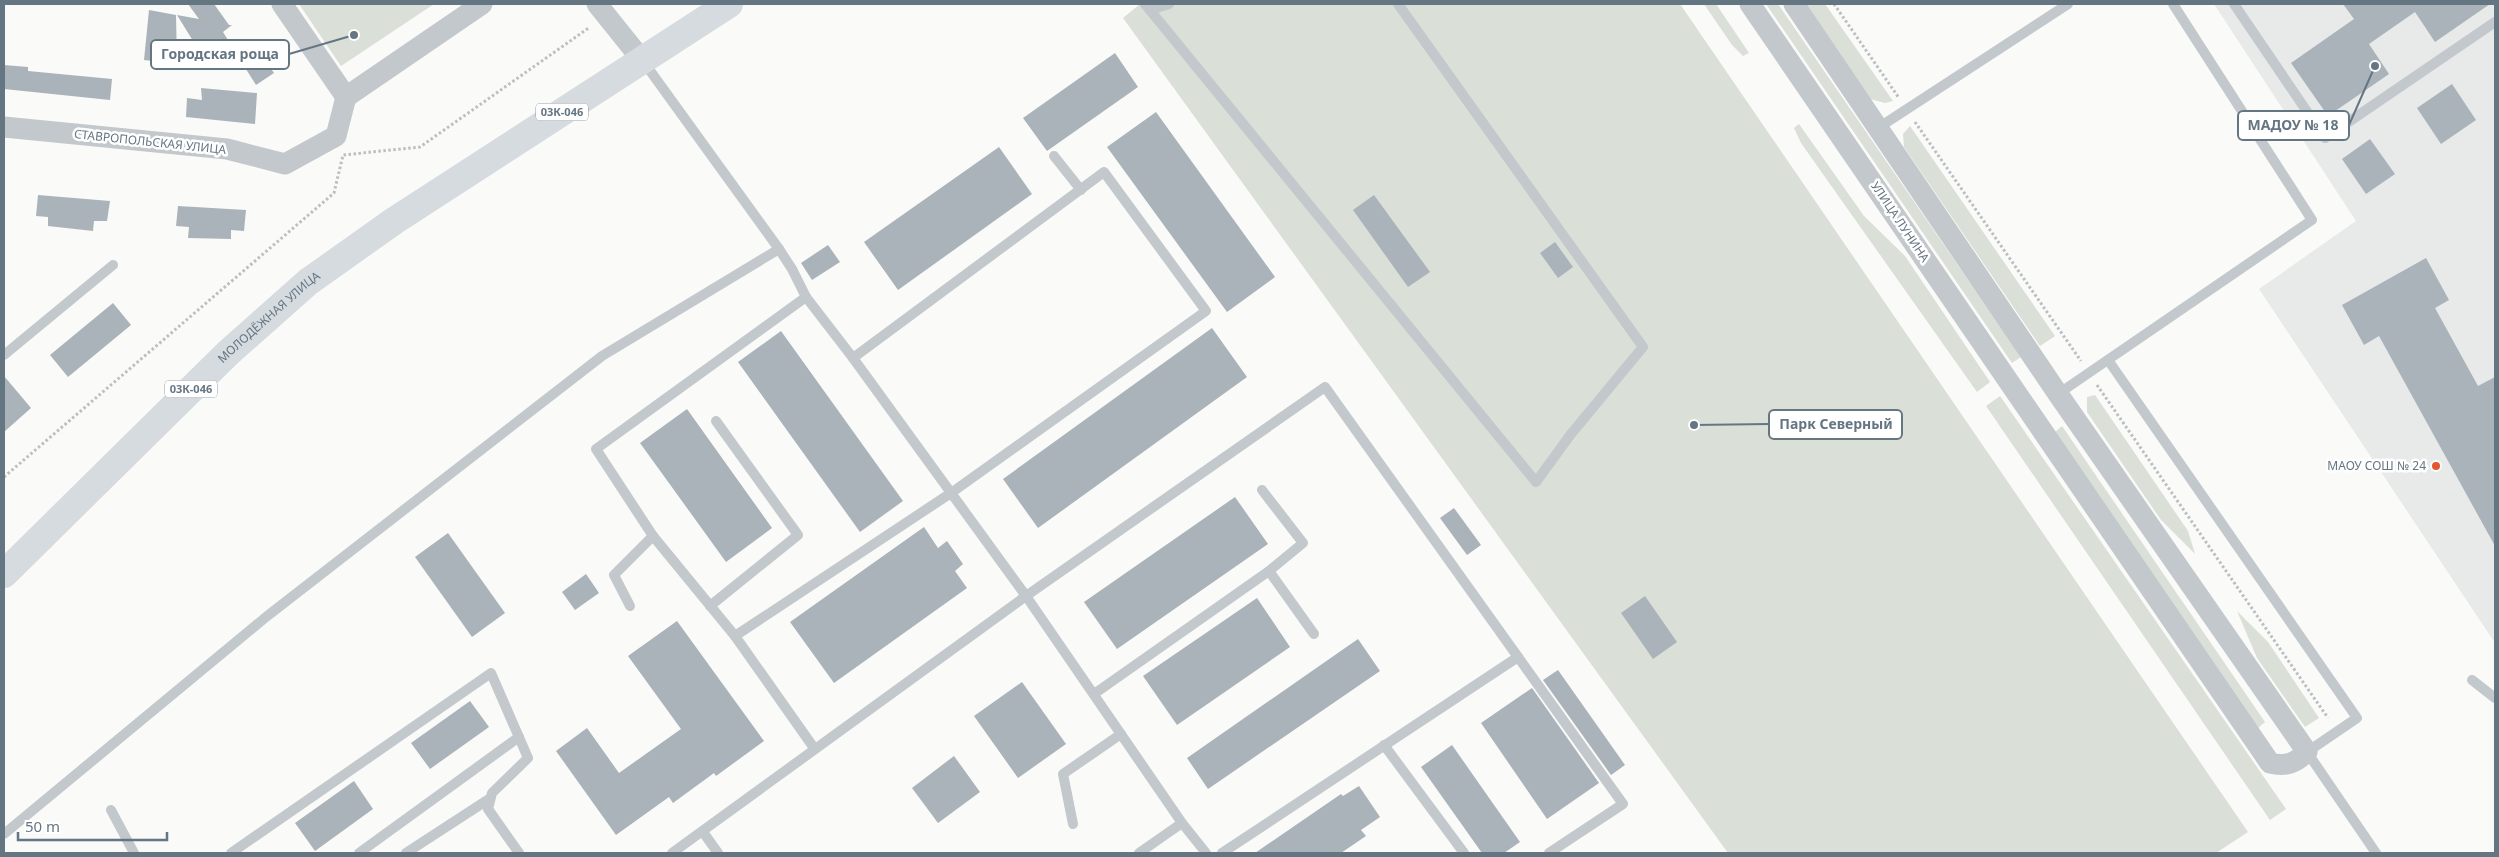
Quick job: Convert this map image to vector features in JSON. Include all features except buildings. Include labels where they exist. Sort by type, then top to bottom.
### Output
[{"type":"main road","name":"03К-046","points":[[642,60],[729,4]]},
{"type":"main road","name":"МОЛОДЁЖНАЯ УЛИЦА","points":[[4,574],[228,352],[308,282],[394,221],[642,60]]},
{"type":"street","points":[[282,4],[346,97],[482,4]]},
{"type":"street","name":"УЛИЦА ЛУНИНА","points":[[1750,4],[2270,763],[2282,766],[2296,762],[2308,752]]},
{"type":"street","points":[[1794,4],[2058,394],[2308,752]]},
{"type":"street","points":[[602,9],[642,60]]},
{"type":"street","name":"СТАВРОПОЛЬСКАЯ УЛИЦА","points":[[4,127],[227,149],[286,164],[336,136],[346,97]]},
{"type":"street","points":[[2030,413],[2058,394]]},
{"type":"lane","points":[[1147,7],[1168,4]]},
{"type":"lane","points":[[1147,7],[1536,482],[1572,434],[1643,347],[1398,4]]},
{"type":"lane","points":[[1878,128],[2068,4]]},
{"type":"lane","points":[[2058,394],[2312,220],[2173,4]]},
{"type":"lane","points":[[2234,4],[2325,138],[2495,22]]},
{"type":"lane","points":[[642,60],[779,249],[792,269],[806,297],[1026,596],[1182,822],[1206,853]]},
{"type":"lane","points":[[1054,156],[1081,190]]},
{"type":"lane","points":[[735,636],[951,492],[1206,311],[1104,172],[852,358]]},
{"type":"lane","points":[[4,834],[266,617],[602,356],[779,249]]},
{"type":"lane","points":[[4,355],[112,265]]},
{"type":"lane","points":[[806,297],[596,449],[653,536],[735,636],[814,748]]},
{"type":"lane","points":[[2108,360],[2356,718],[2308,752],[2376,853]]},
{"type":"lane","points":[[672,853],[703,832],[814,748],[1026,596],[1325,388],[1623,804],[1549,853]]},
{"type":"lane","points":[[710,606],[798,535],[716,421]]},
{"type":"lane","points":[[1094,694],[1268,571],[1303,543],[1262,490]]},
{"type":"lane","points":[[630,606],[614,575],[653,536]]},
{"type":"lane","points":[[1268,571],[1314,634]]},
{"type":"lane","points":[[1222,853],[1518,657]]},
{"type":"lane","points":[[231,853],[491,673],[528,758],[492,793],[489,799],[488,809],[516,852]]},
{"type":"lane","points":[[2472,680],[2495,698]]},
{"type":"lane","points":[[1073,824],[1063,774],[1121,734]]},
{"type":"lane","points":[[359,853],[519,737]]},
{"type":"lane","points":[[1384,745],[1464,853]]},
{"type":"lane","points":[[406,853],[489,799]]},
{"type":"lane","points":[[111,810],[134,853]]},
{"type":"lane","points":[[1139,853],[1182,822]]},
{"type":"lane","points":[[703,832],[718,853]]},
{"type":"path","points":[[4,477],[334,193],[343,155],[420,147],[602,9]]},
{"type":"shaded area","points":[[299,4],[434,4],[341,66]]},
{"type":"shaded area","points":[[1140,4],[1680,4],[2248,832],[2216,853],[1728,853],[1123,18]]},
{"type":"shaded area","points":[[1704,4],[1716,4],[1749,53],[1743,56],[1732,45]]},
{"type":"shaded area","points":[[1766,4],[1778,4],[2021,357],[2012,363]]},
{"type":"shaded area","points":[[1804,4],[1825,4],[1893,101],[1885,103],[1870,99]]},
{"type":"shaded area","name":"МАОУ СОШ № 24","points":[[2214,4],[2495,4],[2495,643],[2259,289],[2356,221]]},
{"type":"shaded area","points":[[1799,124],[1864,216],[1905,256],[1990,382],[1977,392],[1801,143],[1794,128]]},
{"type":"shaded area","points":[[1910,126],[2055,336],[2040,346],[1904,147],[1903,134]]},
{"type":"shaded area","points":[[2095,395],[2188,531],[2195,554],[2161,520],[2087,412],[2087,397]]},
{"type":"shaded area","points":[[2000,396],[2286,809],[2270,820],[1986,406]]},
{"type":"shaded area","points":[[2062,426],[2265,722],[2258,728],[2055,432]]},
{"type":"shaded area","points":[[2237,611],[2268,642],[2319,718],[2305,727],[2257,658]]},
{"type":"place","name":"Городская роща","points":[[354,35]]},
{"type":"place","name":"МАДОУ № 18","points":[[2375,66]]},
{"type":"place","name":"Парк Северный","points":[[1694,425]]},
{"type":"place","name":"МАОУ СОШ № 24","points":[[2436,466]]}]
